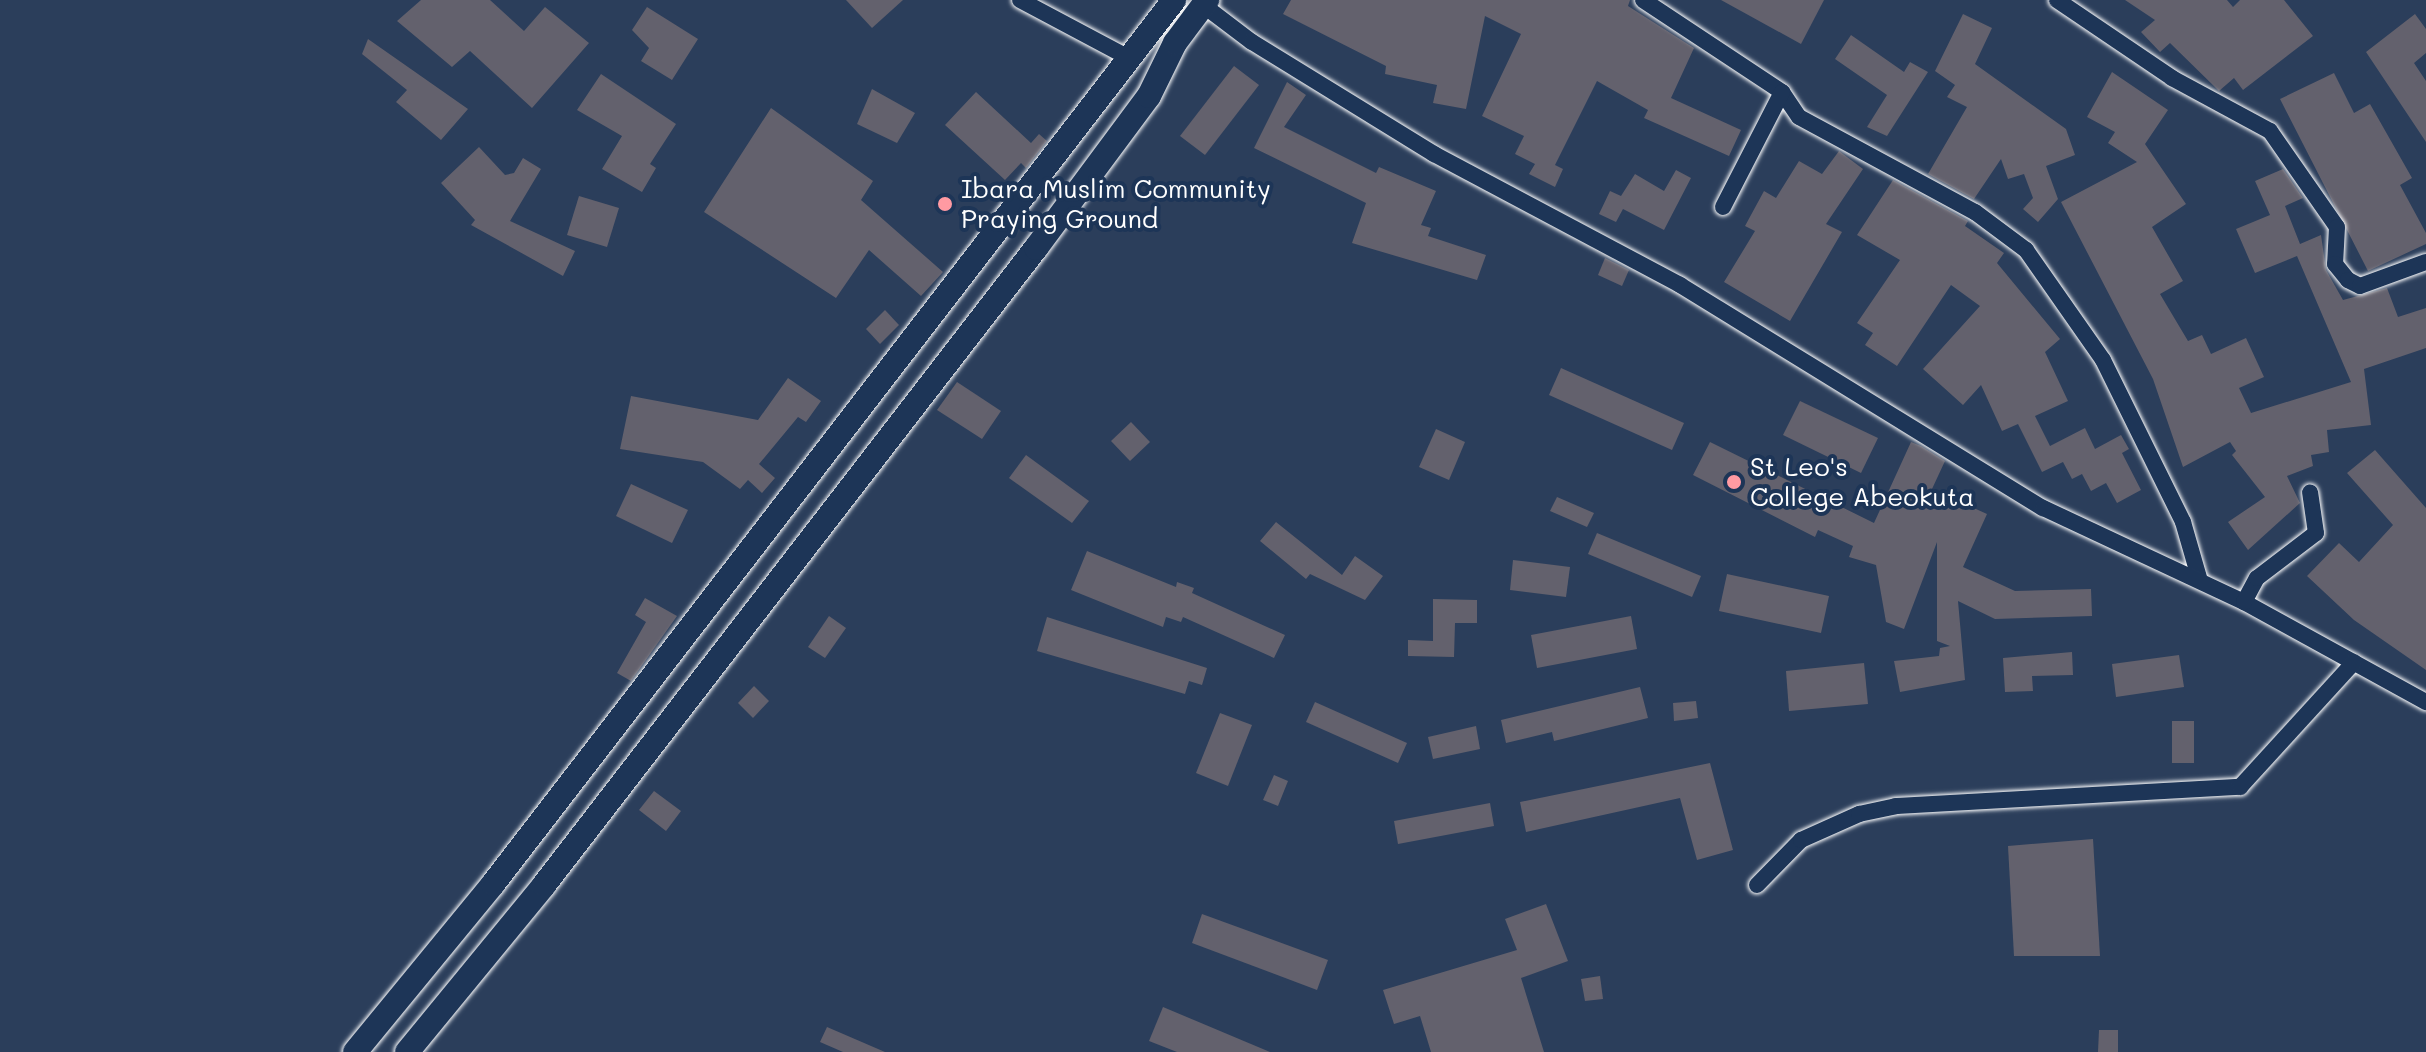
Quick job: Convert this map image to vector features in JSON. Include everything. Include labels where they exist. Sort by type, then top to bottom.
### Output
[{"type":"main road","points":[[355,1052],[493,884],[1174,0]]},
{"type":"main road","points":[[407,1052],[544,885],[1149,96],[1175,43],[1205,3]]},
{"type":"street","points":[[1020,0],[1129,58]]},
{"type":"street","points":[[1643,0],[1782,92],[1799,117],[1975,212],[2026,250],[2103,360],[2183,522],[2200,581]]},
{"type":"street","points":[[2057,0],[2172,78],[2270,131],[2337,227],[2335,264],[2348,280],[2360,286],[2426,262]]},
{"type":"street","points":[[1205,3],[1252,42],[1434,154],[1680,285],[2043,508],[2244,602],[2426,702]]},
{"type":"street","points":[[1723,207],[1782,92]]},
{"type":"street","points":[[2244,602],[2257,578],[2316,533],[2310,492]]},
{"type":"street","points":[[1757,885],[1801,840],[1883,809],[2240,787],[2354,662]]},
{"type":"building","points":[[421,0],[490,0],[524,31],[545,7],[589,43],[532,108],[470,51],[452,67],[397,21]]},
{"type":"building","points":[[846,0],[903,0],[872,28]]},
{"type":"building","points":[[1291,0],[1630,0],[1628,6],[1694,48],[1671,98],[1741,130],[1729,156],[1644,118],[1648,110],[1597,81],[1555,165],[1563,169],[1555,187],[1529,174],[1535,164],[1515,154],[1524,136],[1482,116],[1521,34],[1485,16],[1466,109],[1433,103],[1437,85],[1385,74],[1386,66],[1283,14]]},
{"type":"building","points":[[1721,0],[1824,0],[1801,44]]},
{"type":"building","points":[[2125,0],[2227,0],[2233,7],[2240,0],[2284,0],[2313,36],[2243,90],[2234,78],[2219,91],[2170,43],[2160,52],[2141,32],[2155,20]]},
{"type":"building","points":[[647,7],[698,39],[672,80],[641,61],[649,48],[632,30]]},
{"type":"building","points":[[1963,14],[1992,28],[1975,64],[2066,129],[2075,155],[2046,166],[2058,199],[2038,222],[2023,209],[2033,198],[2024,174],[2008,179],[2001,159],[1974,199],[1928,174],[1967,107],[1947,97],[1955,85],[1935,71]]},
{"type":"building","points":[[2415,14],[2426,29],[2426,53],[2414,63],[2426,81],[2426,142],[2366,52]]},
{"type":"building","points":[[1851,35],[1904,72],[1910,62],[1928,72],[1887,136],[1867,127],[1887,95],[1835,59]]},
{"type":"building","points":[[368,39],[468,109],[441,140],[396,102],[407,90],[362,54]]},
{"type":"building","points":[[1234,66],[1259,85],[1205,155],[1180,136]]},
{"type":"building","points":[[2112,72],[2168,110],[2145,144],[2186,204],[2152,227],[2183,281],[2160,294],[2188,341],[2202,335],[2211,354],[2246,338],[2264,377],[2239,388],[2251,413],[2351,382],[2297,256],[2255,273],[2236,229],[2270,215],[2255,181],[2283,169],[2303,198],[2285,206],[2300,244],[2321,235],[2326,270],[2343,300],[2387,288],[2398,317],[2426,308],[2426,348],[2364,369],[2371,425],[2327,430],[2329,452],[2311,455],[2313,466],[2287,476],[2300,503],[2248,550],[2228,522],[2265,497],[2232,455],[2236,451],[2230,442],[2183,467],[2153,379],[2061,202],[2137,162],[2108,143],[2115,132],[2087,117]]},
{"type":"building","points":[[2334,73],[2354,113],[2370,104],[2412,178],[2400,185],[2426,233],[2426,244],[2368,271],[2280,99]]},
{"type":"building","points":[[601,74],[676,124],[650,164],[656,168],[642,192],[602,169],[622,136],[577,110]]},
{"type":"building","points":[[1287,82],[1306,95],[1284,127],[1376,173],[1379,167],[1436,191],[1421,225],[1431,228],[1428,236],[1486,255],[1477,280],[1352,243],[1366,203],[1254,148]]},
{"type":"building","points":[[872,89],[915,113],[897,143],[857,124]]},
{"type":"building","points":[[976,92],[1031,143],[1039,134],[1047,141],[1026,168],[1021,163],[1005,180],[945,125]]},
{"type":"building","points":[[771,108],[873,181],[861,200],[943,272],[921,296],[869,250],[836,298],[704,212]]},
{"type":"building","points":[[479,147],[505,175],[514,173],[523,158],[541,169],[510,221],[575,251],[563,276],[471,225],[475,220],[441,183]]},
{"type":"building","points":[[1839,151],[1863,169],[1826,224],[1842,232],[1790,321],[1724,282],[1755,231],[1745,226],[1764,191],[1776,198],[1799,161],[1822,174]]},
{"type":"building","points":[[1676,170],[1691,178],[1664,230],[1623,209],[1616,222],[1599,214],[1610,191],[1621,196],[1635,174],[1664,191]]},
{"type":"building","points":[[1893,180],[1968,221],[1965,226],[2004,253],[1997,263],[2060,339],[2045,352],[2068,401],[2035,416],[2050,446],[2085,428],[2095,449],[2121,435],[2129,449],[2122,453],[2141,490],[2117,503],[2106,483],[2091,491],[2082,474],[2072,479],[2063,462],[2042,472],[2018,424],[2002,431],[1981,385],[1963,405],[1923,369],[1980,306],[1951,285],[1897,366],[1865,345],[1873,333],[1857,323],[1900,260],[1857,235]]},
{"type":"building","points":[[579,196],[619,208],[607,247],[567,235]]},
{"type":"building","points":[[1605,258],[1629,270],[1622,286],[1598,275]]},
{"type":"building","points":[[885,310],[899,325],[880,344],[866,329]]},
{"type":"building","points":[[1561,368],[1684,423],[1672,450],[1549,395]]},
{"type":"building","points":[[788,378],[821,401],[806,422],[798,417],[759,464],[775,478],[762,493],[748,480],[740,489],[703,462],[620,449],[631,396],[758,420]]},
{"type":"building","points":[[957,382],[1001,411],[982,439],[937,410]]},
{"type":"building","points":[[1800,401],[1878,438],[1861,473],[1783,435]]},
{"type":"building","points":[[1131,422],[1150,442],[1130,461],[1111,441]]},
{"type":"building","points":[[1436,429],[1465,442],[1449,480],[1419,467]]},
{"type":"building","points":[[1710,442],[1874,523],[1911,442],[1921,446],[1945,461],[1932,489],[1987,514],[1963,567],[2015,591],[2091,589],[2092,616],[1995,619],[1958,601],[1965,680],[1900,692],[1894,661],[1939,656],[1940,648],[1950,646],[1937,641],[1937,542],[1904,629],[1886,622],[1876,565],[1849,557],[1853,546],[1818,530],[1815,537],[1693,475]]},
{"type":"building","points":[[2375,450],[2426,508],[2426,670],[2354,620],[2307,576],[2339,543],[2359,562],[2393,525],[2347,473]]},
{"type":"building","points":[[1026,455],[1089,501],[1072,523],[1009,478]]},
{"type":"building","points":[[631,484],[688,510],[672,543],[616,516]]},
{"type":"building","points":[[1557,497],[1594,513],[1587,527],[1550,511]]},
{"type":"building","points":[[1276,522],[1342,575],[1355,556],[1383,576],[1365,600],[1310,574],[1306,579],[1260,541]]},
{"type":"building","points":[[1597,533],[1701,576],[1692,597],[1588,554]]},
{"type":"building","points":[[1087,551],[1176,587],[1177,582],[1194,588],[1192,593],[1285,635],[1274,658],[1183,617],[1181,622],[1166,617],[1163,627],[1071,590]]},
{"type":"building","points":[[1513,560],[1570,567],[1566,597],[1510,590]]},
{"type":"building","points":[[1727,574],[1829,596],[1821,633],[1719,611]]},
{"type":"building","points":[[645,598],[677,616],[631,681],[617,673],[646,622],[635,615]]},
{"type":"building","points":[[1433,599],[1477,600],[1477,623],[1455,623],[1454,657],[1408,656],[1408,640],[1433,641]]},
{"type":"building","points":[[829,616],[846,628],[825,658],[808,647]]},
{"type":"building","points":[[1631,616],[1637,649],[1537,668],[1531,635]]},
{"type":"building","points":[[1047,617],[1207,668],[1202,685],[1189,681],[1185,694],[1037,651]]},
{"type":"building","points":[[2072,652],[2073,675],[2032,676],[2033,691],[2005,692],[2003,658]]},
{"type":"building","points":[[2179,655],[2184,687],[2116,697],[2112,664]]},
{"type":"building","points":[[1864,663],[1868,704],[1789,711],[1786,671]]},
{"type":"building","points":[[754,686],[769,701],[753,718],[738,703]]},
{"type":"building","points":[[1640,687],[1648,718],[1554,741],[1552,732],[1506,743],[1501,720]]},
{"type":"building","points":[[1696,701],[1698,718],[1674,721],[1673,703]]},
{"type":"building","points":[[1315,702],[1407,743],[1398,763],[1306,722]]},
{"type":"building","points":[[1220,713],[1252,725],[1228,786],[1196,773]]},
{"type":"building","points":[[2172,721],[2194,721],[2194,763],[2172,763]]},
{"type":"building","points":[[1476,726],[1480,749],[1433,759],[1428,737]]},
{"type":"building","points":[[1710,763],[1733,850],[1697,860],[1680,798],[1526,832],[1520,802]]},
{"type":"building","points":[[1274,775],[1288,781],[1278,806],[1263,800]]},
{"type":"building","points":[[654,791],[681,811],[666,831],[639,810]]},
{"type":"building","points":[[1490,803],[1494,826],[1398,844],[1394,821]]},
{"type":"building","points":[[2093,839],[2100,956],[2014,956],[2008,846]]},
{"type":"building","points":[[1546,904],[1568,961],[1521,978],[1544,1052],[1431,1052],[1420,1016],[1394,1024],[1383,990],[1517,950],[1505,919]]},
{"type":"building","points":[[1202,914],[1328,960],[1317,990],[1192,943]]},
{"type":"building","points":[[1600,976],[1603,999],[1585,1001],[1581,979]]},
{"type":"building","points":[[1163,1007],[1270,1052],[1177,1052],[1149,1041]]},
{"type":"building","points":[[827,1027],[885,1052],[843,1052],[820,1042]]},
{"type":"building","points":[[2099,1030],[2118,1030],[2118,1052],[2098,1052]]},
{"type":"place","name":"Ibara Muslim Community Praying Ground","points":[[945,204]]},
{"type":"place","name":"St Leo's College Abeokuta","points":[[1734,482]]}]
